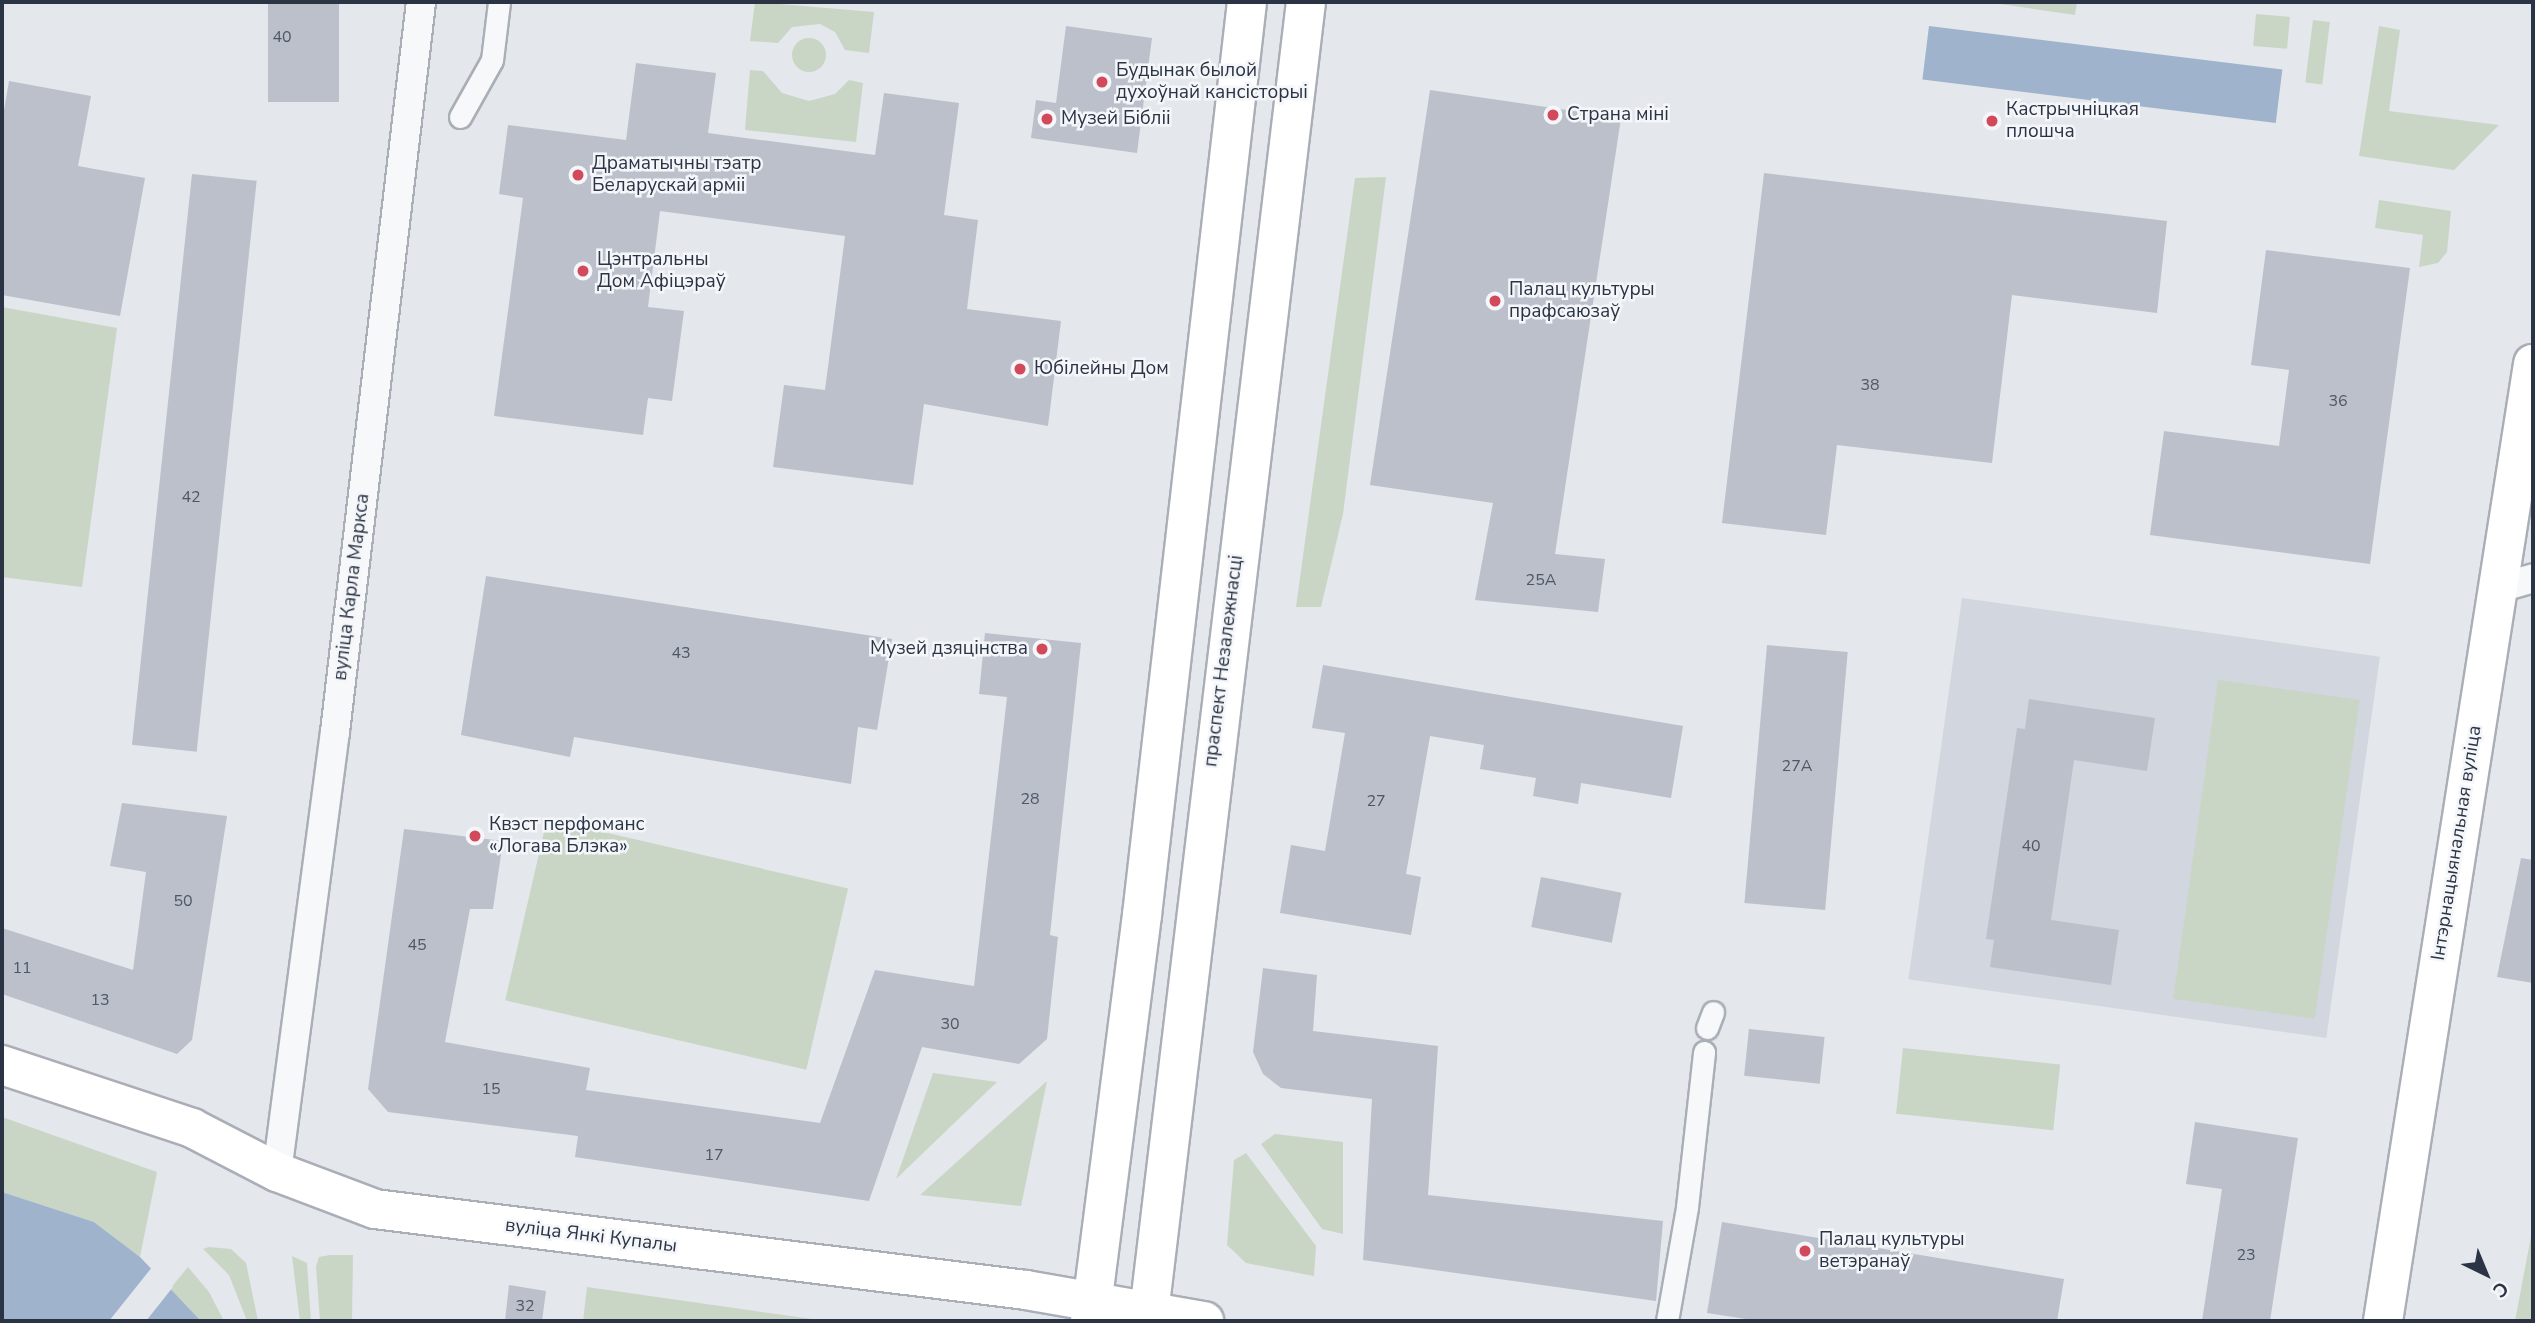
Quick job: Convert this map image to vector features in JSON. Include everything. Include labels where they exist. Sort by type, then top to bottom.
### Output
[{"type":"main road","points":[[1091,1311],[1142,915],[1247,2]]},
{"type":"main road","name":"праспект Незалежнасці","points":[[1148,1316],[1306,2]]},
{"type":"main road","name":"Інтэрнацыянальная вуліца","points":[[2383,1321],[2516,583],[2533,364]]},
{"type":"main road","name":"вуліца Янкі Купалы","points":[[2,1065],[192,1128],[277,1172],[375,1209],[1091,1311],[1204,1321]]},
{"type":"street","name":"вуліца Карла Маркса","points":[[277,1172],[335,732],[421,2]]},
{"type":"street","points":[[460,117],[492,60],[499,2]]},
{"type":"street","points":[[1667,1321],[1689,1193],[1704,1052]]},
{"type":"shaded area","points":[[1962,598],[2380,657],[2326,1038],[1908,979]]},
{"type":"green space","points":[[755,2],[874,12],[869,53],[845,50],[835,32],[820,24],[792,27],[778,43],[750,41]]},
{"type":"green space","points":[[1987,2],[2077,2],[2075,15]]},
{"type":"green space","points":[[2256,14],[2290,17],[2287,49],[2253,46]]},
{"type":"green space","points":[[2313,20],[2330,22],[2322,85],[2305,83]]},
{"type":"green space","points":[[2379,26],[2400,30],[2389,111],[2499,125],[2454,170],[2359,156]]},
{"type":"green space","points":[[809,38],[821,43],[826,55],[821,67],[809,72],[797,67],[792,55],[797,43]]},
{"type":"green space","points":[[750,70],[763,71],[782,93],[809,101],[835,94],[849,80],[863,83],[856,142],[745,130]]},
{"type":"green space","points":[[1386,177],[1343,514],[1321,607],[1296,607],[1355,178]]},
{"type":"green space","points":[[2379,200],[2451,211],[2447,252],[2438,263],[2419,267],[2423,235],[2375,228]]},
{"type":"green space","points":[[2,307],[117,328],[82,587],[2,577]]},
{"type":"green space","points":[[2218,680],[2360,700],[2315,1019],[2173,999]]},
{"type":"green space","points":[[547,819],[848,889],[806,1070],[505,1000]]},
{"type":"green space","points":[[1903,1048],[2060,1065],[2053,1130],[1896,1114]]},
{"type":"green space","points":[[933,1073],[997,1082],[896,1179]]},
{"type":"green space","points":[[1047,1081],[1021,1206],[920,1195]]},
{"type":"green space","points":[[2,1117],[157,1172],[140,1257],[94,1222],[2,1192]]},
{"type":"green space","points":[[1275,1134],[1343,1142],[1343,1234],[1322,1229],[1261,1144]]},
{"type":"green space","points":[[1246,1153],[1316,1246],[1314,1276],[1246,1263],[1227,1245],[1234,1160]]},
{"type":"green space","points":[[2533,1226],[2533,1321],[2515,1321]]},
{"type":"green space","points":[[203,1249],[231,1249],[246,1263],[258,1321],[247,1321],[229,1275]]},
{"type":"green space","points":[[353,1255],[352,1321],[320,1321],[316,1266],[319,1257]]},
{"type":"green space","points":[[292,1256],[307,1263],[311,1321],[300,1321]]},
{"type":"green space","points":[[188,1267],[209,1292],[224,1321],[201,1321],[170,1289]]},
{"type":"green space","points":[[587,1287],[826,1321],[583,1321]]},
{"type":"water","points":[[1929,26],[2282,69],[2276,123],[1922,80]]},
{"type":"water","points":[[2,1192],[94,1222],[140,1257],[201,1321],[2,1321]]},
{"type":"pier","points":[[153,1266],[173,1287],[146,1321],[109,1321]]},
{"type":"building","points":[[268,2],[339,2],[339,102],[268,102]]},
{"type":"building","name":"Будынак былой духоўнай кансісторыі","points":[[1066,26],[1152,38],[1137,153],[1031,138],[1036,100],[1056,103]]},
{"type":"building","name":"Цэнтральны Дом Афіцэраў","points":[[636,63],[716,73],[708,133],[875,155],[884,93],[959,103],[944,215],[978,220],[967,309],[1061,321],[1048,426],[924,404],[913,485],[773,467],[784,385],[825,390],[845,236],[660,211],[648,307],[684,311],[672,401],[648,398],[643,435],[494,416],[523,198],[499,194],[508,125],[626,140]]},
{"type":"building","points":[[9,81],[91,96],[78,166],[145,178],[120,316],[2,295],[2,122]]},
{"type":"building","name":"Палац культуры прафсаюзаў","points":[[1430,90],[1621,118],[1555,554],[1605,559],[1598,612],[1475,600],[1493,503],[1370,485]]},
{"type":"building","points":[[1764,173],[2167,221],[2157,313],[2012,295],[1992,463],[1837,445],[1826,535],[1722,523]]},
{"type":"building","points":[[192,174],[257,181],[197,752],[132,745]]},
{"type":"building","points":[[2266,250],[2410,268],[2370,564],[2150,535],[2164,431],[2279,446],[2289,370],[2251,365]]},
{"type":"building","points":[[486,576],[892,639],[877,730],[858,727],[851,784],[574,737],[570,757],[461,735]]},
{"type":"building","points":[[985,633],[1081,643],[1050,935],[1058,937],[1047,1039],[1019,1064],[922,1047],[869,1201],[575,1157],[578,1136],[388,1112],[368,1089],[404,829],[503,841],[493,909],[470,909],[445,1042],[590,1068],[586,1090],[820,1123],[875,970],[974,986],[1007,697],[979,694]]},
{"type":"building","points":[[1767,645],[1848,652],[1825,910],[1744,903]]},
{"type":"building","points":[[1323,665],[1683,726],[1671,798],[1581,783],[1578,804],[1533,796],[1536,778],[1480,769],[1484,745],[1430,736],[1406,874],[1421,877],[1411,935],[1280,913],[1291,845],[1325,851],[1345,733],[1312,728]]},
{"type":"building","points":[[2029,699],[2155,718],[2147,771],[2074,760],[2051,920],[2119,930],[2111,985],[1990,967],[1994,940],[1986,939],[2017,728],[2025,729]]},
{"type":"building","points":[[122,803],[227,816],[192,1040],[177,1054],[2,994],[2,928],[133,970],[146,872],[110,866]]},
{"type":"building","points":[[2521,858],[2533,860],[2533,983],[2497,977]]},
{"type":"building","points":[[1541,877],[1621,893],[1612,943],[1531,927]]},
{"type":"building","points":[[1263,968],[1317,975],[1313,1031],[1438,1046],[1428,1195],[1663,1221],[1656,1301],[1363,1260],[1372,1099],[1281,1088],[1263,1074],[1253,1052]]},
{"type":"building","points":[[1749,1029],[1825,1037],[1820,1084],[1744,1076]]},
{"type":"building","points":[[2195,1122],[2298,1138],[2270,1321],[2202,1321],[2222,1189],[2186,1184]]},
{"type":"building","name":"Палац культуры ветэранаў","points":[[1722,1222],[2064,1279],[2057,1321],[1759,1321],[1707,1313]]},
{"type":"building","points":[[509,1285],[546,1291],[542,1321],[505,1321]]},
{"type":"place","name":"Будынак былой духоўнай кансісторыі","points":[[1102,82]]},
{"type":"place","name":"Страна міні","points":[[1553,115]]},
{"type":"place","name":"Музей Бібліі","points":[[1047,119]]},
{"type":"place","name":"Кастрычніцкая плошча","points":[[1992,121]]},
{"type":"place","name":"Драматычны тэатр Беларускай арміі","points":[[578,175]]},
{"type":"place","name":"Цэнтральны Дом Афіцэраў","points":[[583,271]]},
{"type":"place","name":"Палац культуры прафсаюзаў","points":[[1495,301]]},
{"type":"place","name":"Юбілейны Дом","points":[[1020,369]]},
{"type":"place","name":"Музей дзяцінства","points":[[1042,649]]},
{"type":"place","name":"Квэст перфоманс «Логава Блэка»","points":[[475,836]]},
{"type":"place","name":"Палац культуры ветэранаў","points":[[1805,1251]]}]
